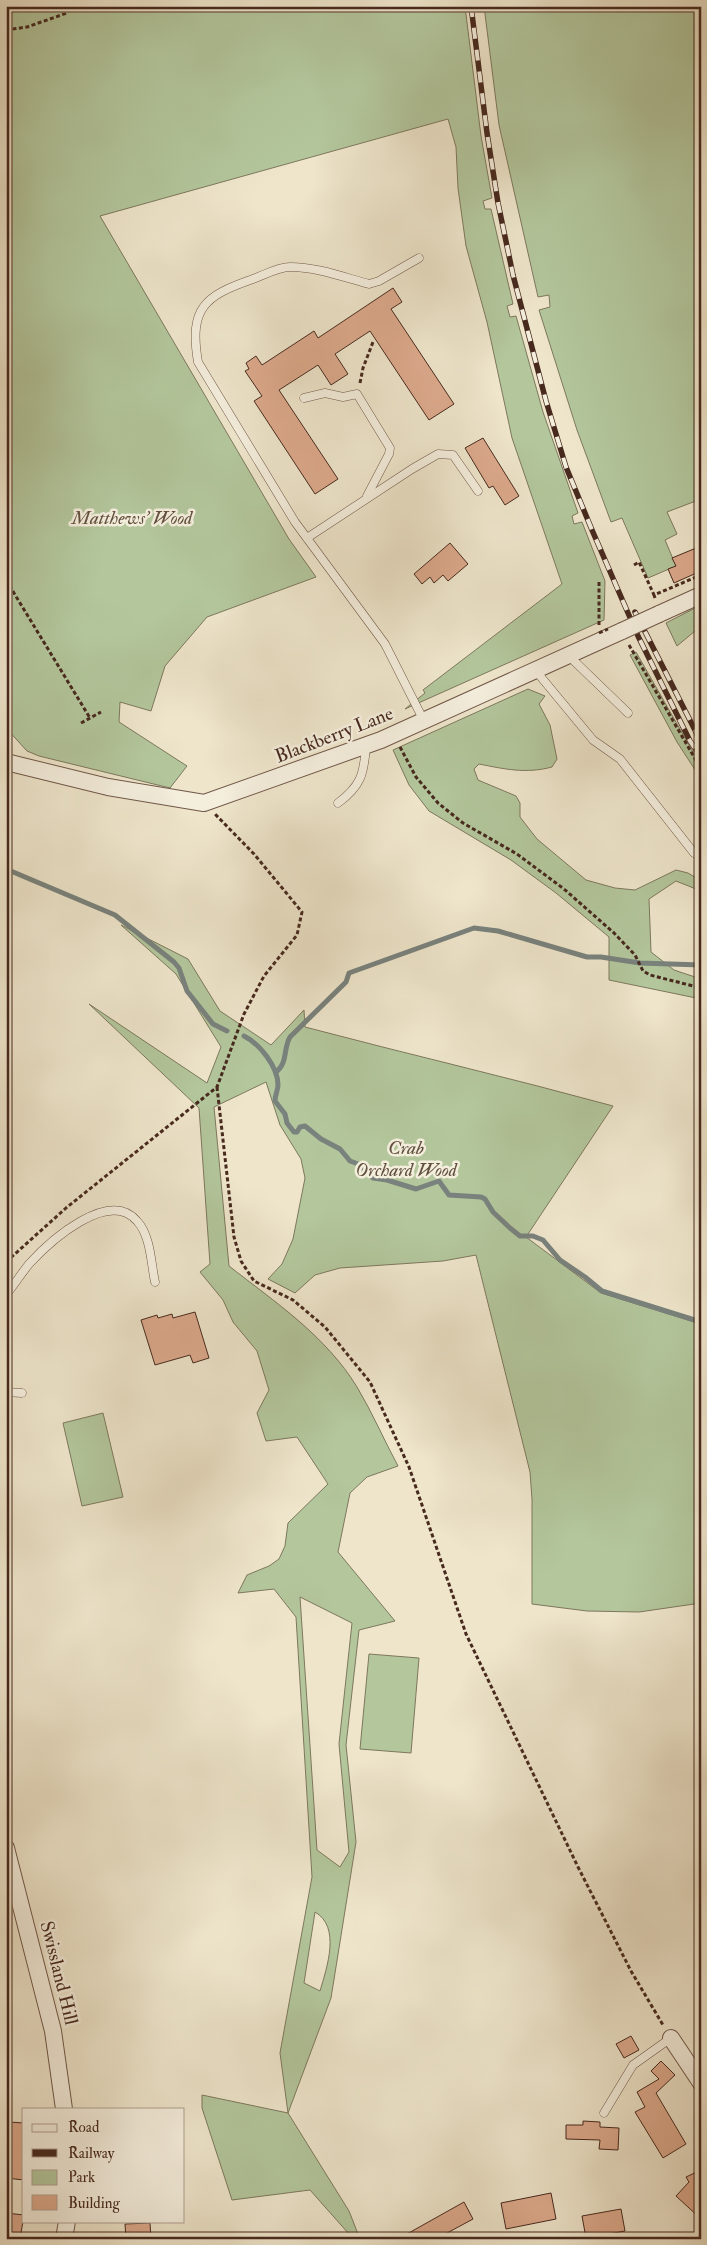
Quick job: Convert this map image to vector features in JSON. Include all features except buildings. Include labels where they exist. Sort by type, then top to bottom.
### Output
[{"type":"street","name":"Blackberry Lane","points":[[6,762],[108,787],[204,803],[366,746],[569,656],[656,602],[701,594]]},
{"type":"street","name":"Swissland Hill","points":[[6,1848],[54,2031],[64,2108]]},
{"type":"street","points":[[671,2038],[701,2083]]},
{"type":"street","points":[[64,2239],[67,2222]]},
{"type":"lane","points":[[419,258],[379,281],[369,284],[304,268],[286,267],[233,286],[209,298],[199,311],[196,329],[198,362],[307,538],[385,644],[424,721]]},
{"type":"lane","points":[[304,398],[324,393],[342,397],[357,394],[390,448],[389,454],[366,498]]},
{"type":"lane","points":[[307,538],[366,498],[438,454],[453,455],[478,491]]},
{"type":"lane","points":[[569,656],[628,713]]},
{"type":"lane","points":[[536,671],[593,740],[620,759],[694,853]]},
{"type":"lane","points":[[338,803],[352,793],[363,774],[366,746]]},
{"type":"lane","points":[[6,1295],[29,1264],[64,1232],[94,1214],[121,1209],[131,1214],[139,1222],[145,1234],[155,1282]]},
{"type":"lane","points":[[6,1392],[22,1393]]},
{"type":"lane","points":[[604,2113],[633,2065],[671,2038]]},
{"type":"path","points":[[6,30],[27,27],[67,13],[71,6]]},
{"type":"path","points":[[357,394],[363,368],[373,342]]},
{"type":"path","points":[[634,565],[638,562],[656,602],[701,575]]},
{"type":"path","points":[[6,580],[90,718]]},
{"type":"path","points":[[599,582],[601,637]]},
{"type":"path","points":[[628,644],[701,769]]},
{"type":"path","points":[[81,723],[101,712]]},
{"type":"path","points":[[394,734],[416,777],[438,803],[463,823],[517,854],[564,889],[614,932],[637,960],[638,966],[642,971],[650,975],[701,988]]},
{"type":"path","points":[[204,803],[254,854],[302,912],[297,935],[264,976],[244,1014],[217,1087],[234,1237],[240,1261],[254,1281],[293,1300],[325,1327],[370,1382],[409,1467],[466,1634],[578,1868],[631,1971],[671,2038]]},
{"type":"path","points":[[6,1262],[66,1208],[217,1087]]},
{"type":"green space","name":"Matthews' Wood","points":[[6,6],[465,6],[481,136],[492,198],[483,201],[485,209],[491,209],[513,304],[507,306],[510,317],[516,316],[543,412],[578,513],[572,516],[574,524],[582,522],[605,581],[604,620],[405,709],[425,693],[423,690],[562,584],[512,438],[487,322],[466,246],[458,188],[456,147],[448,119],[100,216],[289,539],[316,577],[207,617],[165,666],[151,711],[120,702],[119,722],[187,766],[170,788],[39,756],[27,751],[6,728]]},
{"type":"green space","points":[[484,6],[701,6],[701,499],[667,512],[677,534],[665,540],[676,566],[648,578],[622,518],[611,522],[577,430],[539,310],[550,307],[549,295],[538,297],[499,125]]},
{"type":"green space","points":[[701,605],[701,626],[677,646],[666,623]]},
{"type":"green space","points":[[636,652],[701,766],[701,779],[677,742],[630,655]]},
{"type":"green space","points":[[528,689],[545,696],[539,704],[550,725],[557,759],[552,767],[533,770],[506,769],[479,764],[474,769],[478,780],[516,796],[520,803],[520,817],[537,839],[586,880],[615,888],[635,890],[676,870],[688,873],[701,881],[701,891],[676,881],[649,899],[651,952],[674,970],[701,979],[701,999],[609,980],[609,937],[556,893],[511,860],[429,811],[409,785],[393,750]]},
{"type":"green space","name":"Crab Orchard Wood","points":[[121,925],[188,959],[220,1011],[271,1045],[304,1010],[305,1027],[613,1106],[526,1237],[601,1293],[701,1324],[701,1603],[639,1612],[587,1611],[532,1604],[532,1499],[530,1472],[476,1255],[443,1261],[340,1268],[315,1275],[295,1293],[268,1279],[282,1264],[293,1239],[305,1178],[301,1159],[280,1125],[266,1082],[214,1107],[229,1266],[299,1321],[330,1352],[357,1387],[398,1466],[367,1477],[350,1493],[338,1552],[395,1621],[359,1630],[346,1745],[356,1842],[331,1998],[288,2113],[280,2053],[312,1877],[296,1617],[274,1589],[238,1593],[247,1575],[269,1566],[279,1559],[285,1546],[288,1523],[328,1484],[297,1437],[266,1441],[257,1413],[269,1390],[257,1351],[233,1322],[223,1300],[200,1272],[210,1264],[199,1108],[89,1004],[207,1083],[221,1047],[176,974]],"holes":[[[300,1597],[352,1623],[339,1744],[349,1852],[340,1867],[317,1850]],[[315,1912],[328,1927],[330,1937],[326,1971],[320,1991],[304,1983]]]},
{"type":"green space","points":[[103,1413],[123,1497],[82,1506],[63,1423]]},
{"type":"green space","points":[[369,1654],[419,1658],[411,1753],[360,1749]]},
{"type":"green space","points":[[202,2095],[288,2113],[349,2211],[360,2239],[350,2239],[349,2234],[310,2190],[232,2200],[202,2108]]},
{"type":"waterway","points":[[6,869],[115,915],[174,962],[179,968],[187,991],[213,1024],[227,1031]]},
{"type":"waterway","points":[[276,1072],[284,1060],[290,1037],[346,982],[349,973],[474,928],[498,931],[587,957],[601,957],[640,963],[701,965]]},
{"type":"waterway","points":[[244,1036],[262,1050],[275,1071],[278,1085],[275,1101],[285,1114],[287,1123],[294,1132],[297,1132],[300,1127],[305,1126],[321,1139],[340,1149],[350,1161],[361,1165],[373,1178],[387,1180],[416,1189],[439,1181],[449,1195],[481,1197],[485,1199],[493,1212],[520,1236],[533,1236],[543,1240],[560,1260],[602,1291],[701,1322]]},
{"type":"railway","points":[[471,6],[498,203],[513,275],[546,401],[566,467],[638,636],[690,741],[701,757]]},
{"type":"railway","points":[[635,612],[701,742]]}]
